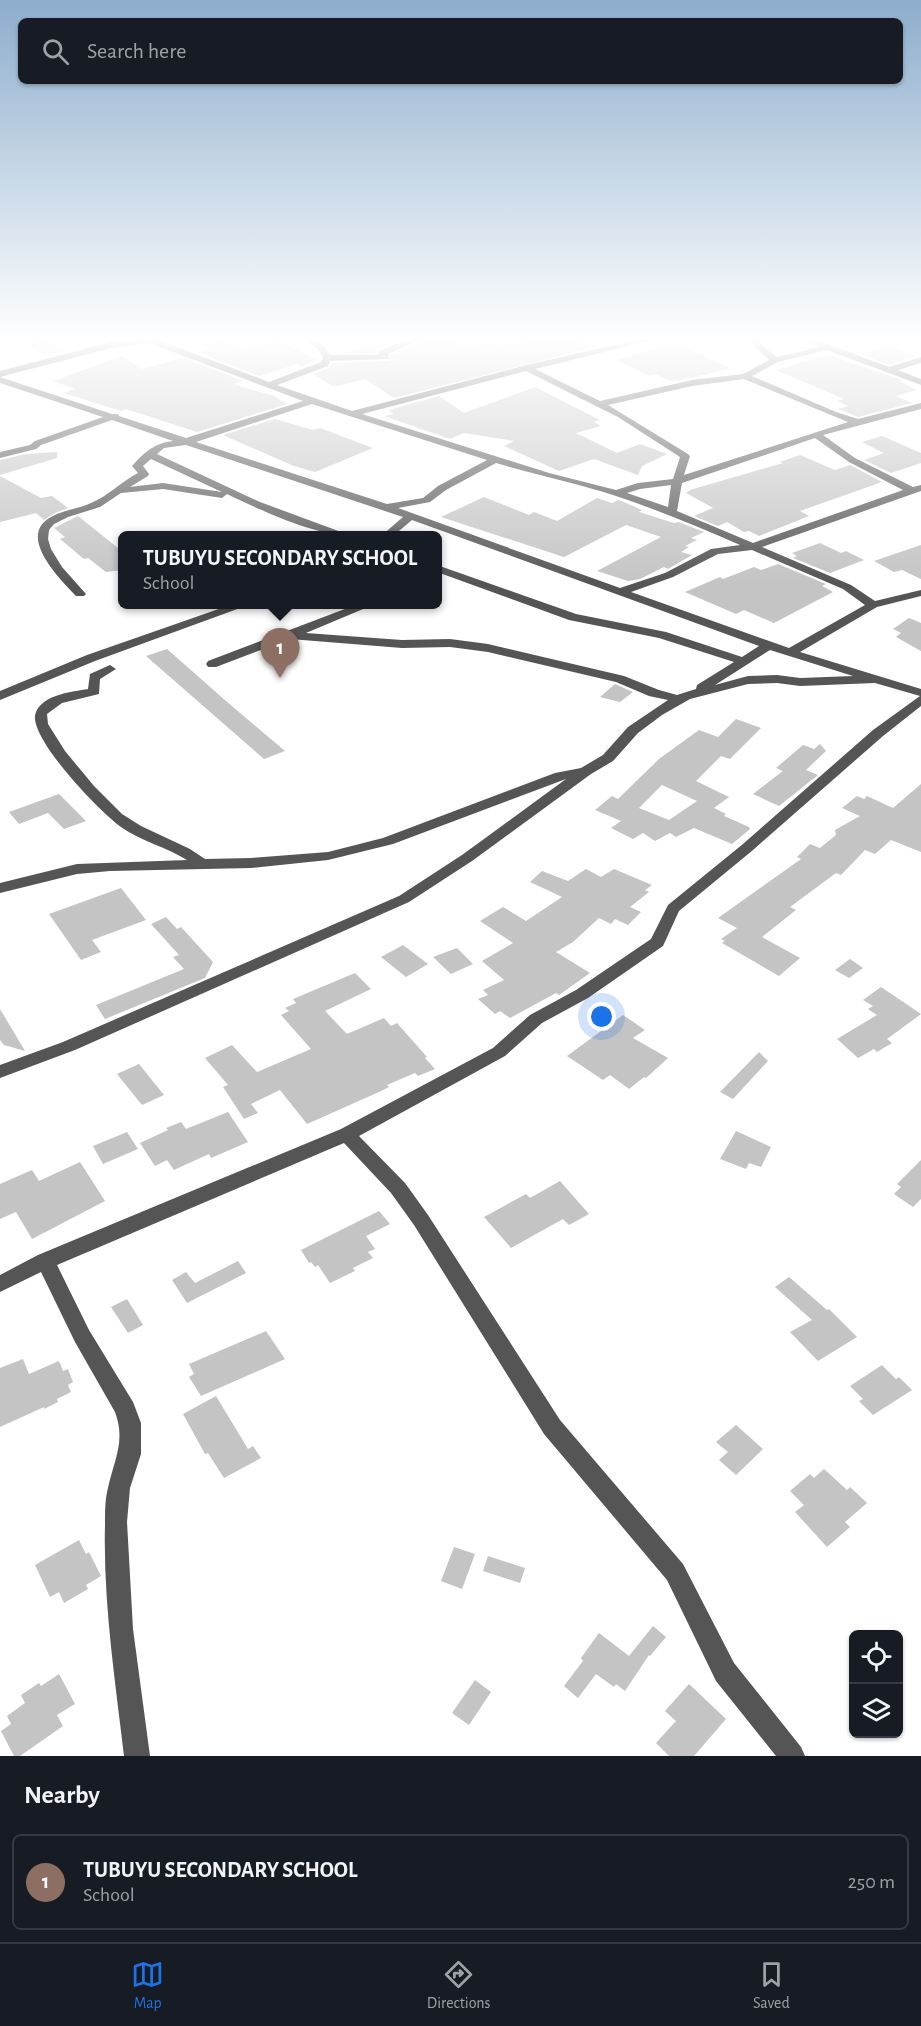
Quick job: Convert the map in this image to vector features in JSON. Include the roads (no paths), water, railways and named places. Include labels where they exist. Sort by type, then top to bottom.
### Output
[{"type":"street","points":[[0,455],[33,447],[38,443],[109,419]]},
{"type":"street","points":[[120,419],[411,516],[790,653],[921,693]]},
{"type":"street","points":[[80,594],[57,570],[43,541],[43,530],[50,522],[64,514],[90,508],[144,474],[137,466],[161,445],[185,442],[258,419]]},
{"type":"street","points":[[366,419],[545,475],[617,493],[672,512],[847,587],[873,605]]},
{"type":"street","points":[[627,419],[685,456],[677,481],[672,512]]},
{"type":"street","points":[[849,419],[859,422]]},
{"type":"street","points":[[617,493],[638,486],[677,481],[871,419]]},
{"type":"street","points":[[817,435],[852,460],[916,490]]},
{"type":"street","points":[[149,454],[247,499],[332,531]]},
{"type":"street","points":[[386,508],[426,500],[450,483],[496,459]]},
{"type":"street","points":[[110,495],[148,484],[159,484],[247,499]]},
{"type":"street","points":[[618,592],[669,575],[715,550],[751,547],[875,502],[916,490]]},
{"type":"street","points":[[392,531],[411,516]]},
{"type":"street","points":[[442,569],[573,617],[662,636],[743,661]]},
{"type":"street","points":[[442,577],[453,573]]},
{"type":"street","points":[[790,653],[873,605],[921,593]]},
{"type":"street","points":[[0,696],[90,657],[231,609]]},
{"type":"street","points":[[212,664],[357,609]]},
{"type":"street","points":[[290,634],[402,644],[450,643],[488,648],[620,679],[654,693],[685,696],[748,680],[777,679],[800,682],[877,679]]},
{"type":"street","points":[[0,1072],[69,1046],[404,899],[466,858],[586,771],[609,758],[633,730],[769,645]]},
{"type":"street","points":[[110,669],[94,677],[95,691],[57,701],[45,709],[40,720],[44,733],[80,778],[124,824],[176,846],[203,865]]},
{"type":"street","points":[[0,1284],[45,1261],[346,1134],[499,1052],[536,1019],[582,994],[657,942],[673,908],[878,733],[921,700]]},
{"type":"street","points":[[0,888],[77,869],[296,861],[328,856],[388,841],[560,776],[586,771]]},
{"type":"street","points":[[346,1134],[398,1188],[415,1212],[552,1427],[675,1572],[725,1672],[792,1756]]},
{"type":"street","points":[[45,1261],[82,1336],[124,1408],[130,1423],[130,1454],[119,1488],[116,1522],[121,1629],[137,1756]]},
{"type":"place","name":"TUBUYU SECONDARY SCHOOL","points":[[280,678]]}]
